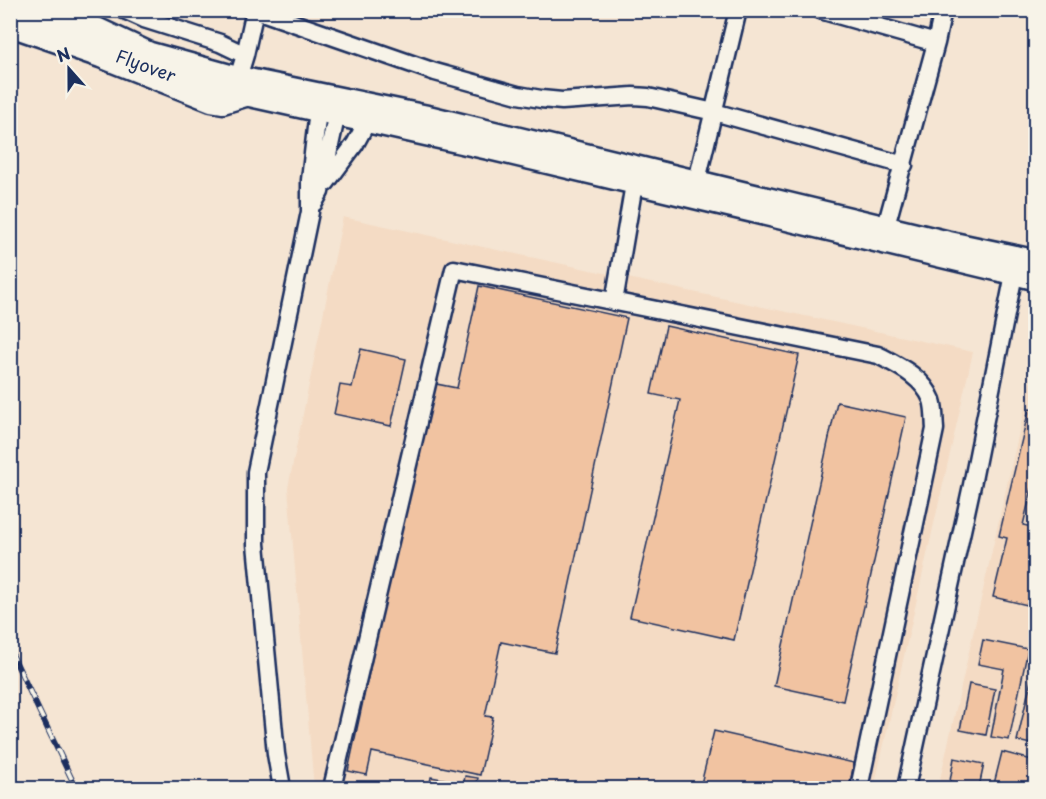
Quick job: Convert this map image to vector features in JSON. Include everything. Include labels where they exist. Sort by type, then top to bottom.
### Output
[{"type":"main road","name":"Flyover","points":[[10,11],[50,16],[149,53],[238,78],[430,117],[695,189]]},
{"type":"main road","name":"Flyover","points":[[50,16],[121,57],[177,77],[634,184],[695,189]]},
{"type":"main road","points":[[695,189],[886,226],[943,249]]},
{"type":"main road","points":[[695,189],[943,249],[1022,264],[1035,279]]},
{"type":"street","points":[[124,10],[144,19],[220,43],[245,55]]},
{"type":"street","points":[[238,78],[255,10],[435,72],[518,95],[570,101],[633,96],[675,102],[904,165]]},
{"type":"street","points":[[695,189],[738,10]]},
{"type":"street","points":[[820,10],[936,43]]},
{"type":"street","points":[[886,226],[904,165],[943,10]]},
{"type":"street","points":[[10,28],[100,59],[211,102],[223,105],[252,96]]},
{"type":"street","points":[[320,192],[328,112]]},
{"type":"street","points":[[282,789],[276,754],[256,544],[256,472],[310,212],[310,180],[328,112]]},
{"type":"street","points":[[310,212],[320,192],[355,144],[367,122]]},
{"type":"street","points":[[614,302],[634,184]]},
{"type":"street","points":[[906,789],[1022,264]]},
{"type":"street","points":[[332,789],[454,269],[878,355],[905,369],[924,387],[933,402],[935,429],[859,789]]},
{"type":"shaded area","points":[[343,217],[973,352],[874,788],[314,788],[288,488]]},
{"type":"shaded area","points":[[1035,362],[1035,788],[938,788]]},
{"type":"building","points":[[479,286],[627,318],[555,653],[501,642],[485,716],[493,717],[480,775],[372,752],[367,775],[348,771],[431,383],[457,388]]},
{"type":"building","points":[[666,326],[799,355],[734,640],[630,617],[680,400],[651,394]]},
{"type":"building","points":[[361,349],[406,359],[391,426],[334,414],[340,385],[352,387]]},
{"type":"building","points":[[837,402],[906,417],[843,701],[774,686]]},
{"type":"building","points":[[1029,409],[1036,410],[1036,472],[1023,525],[1036,528],[1036,607],[993,597],[1007,538],[999,536]]},
{"type":"building","points":[[983,640],[1028,649],[1009,740],[991,737],[1004,669],[978,664]]},
{"type":"building","points":[[1036,659],[1036,745],[1017,741]]},
{"type":"building","points":[[969,684],[995,689],[986,735],[960,730]]},
{"type":"building","points":[[714,731],[854,763],[849,788],[700,788]]},
{"type":"building","points":[[1002,752],[1036,761],[1036,788],[993,788]]},
{"type":"building","points":[[954,758],[984,764],[979,787],[950,781]]},
{"type":"building","points":[[465,776],[478,778],[476,788],[463,788]]},
{"type":"building","points":[[431,777],[448,780],[447,788],[429,788]]},
{"type":"building","points":[[345,782],[374,788],[343,788]]},
{"type":"railway","points":[[10,650],[76,788]]}]
